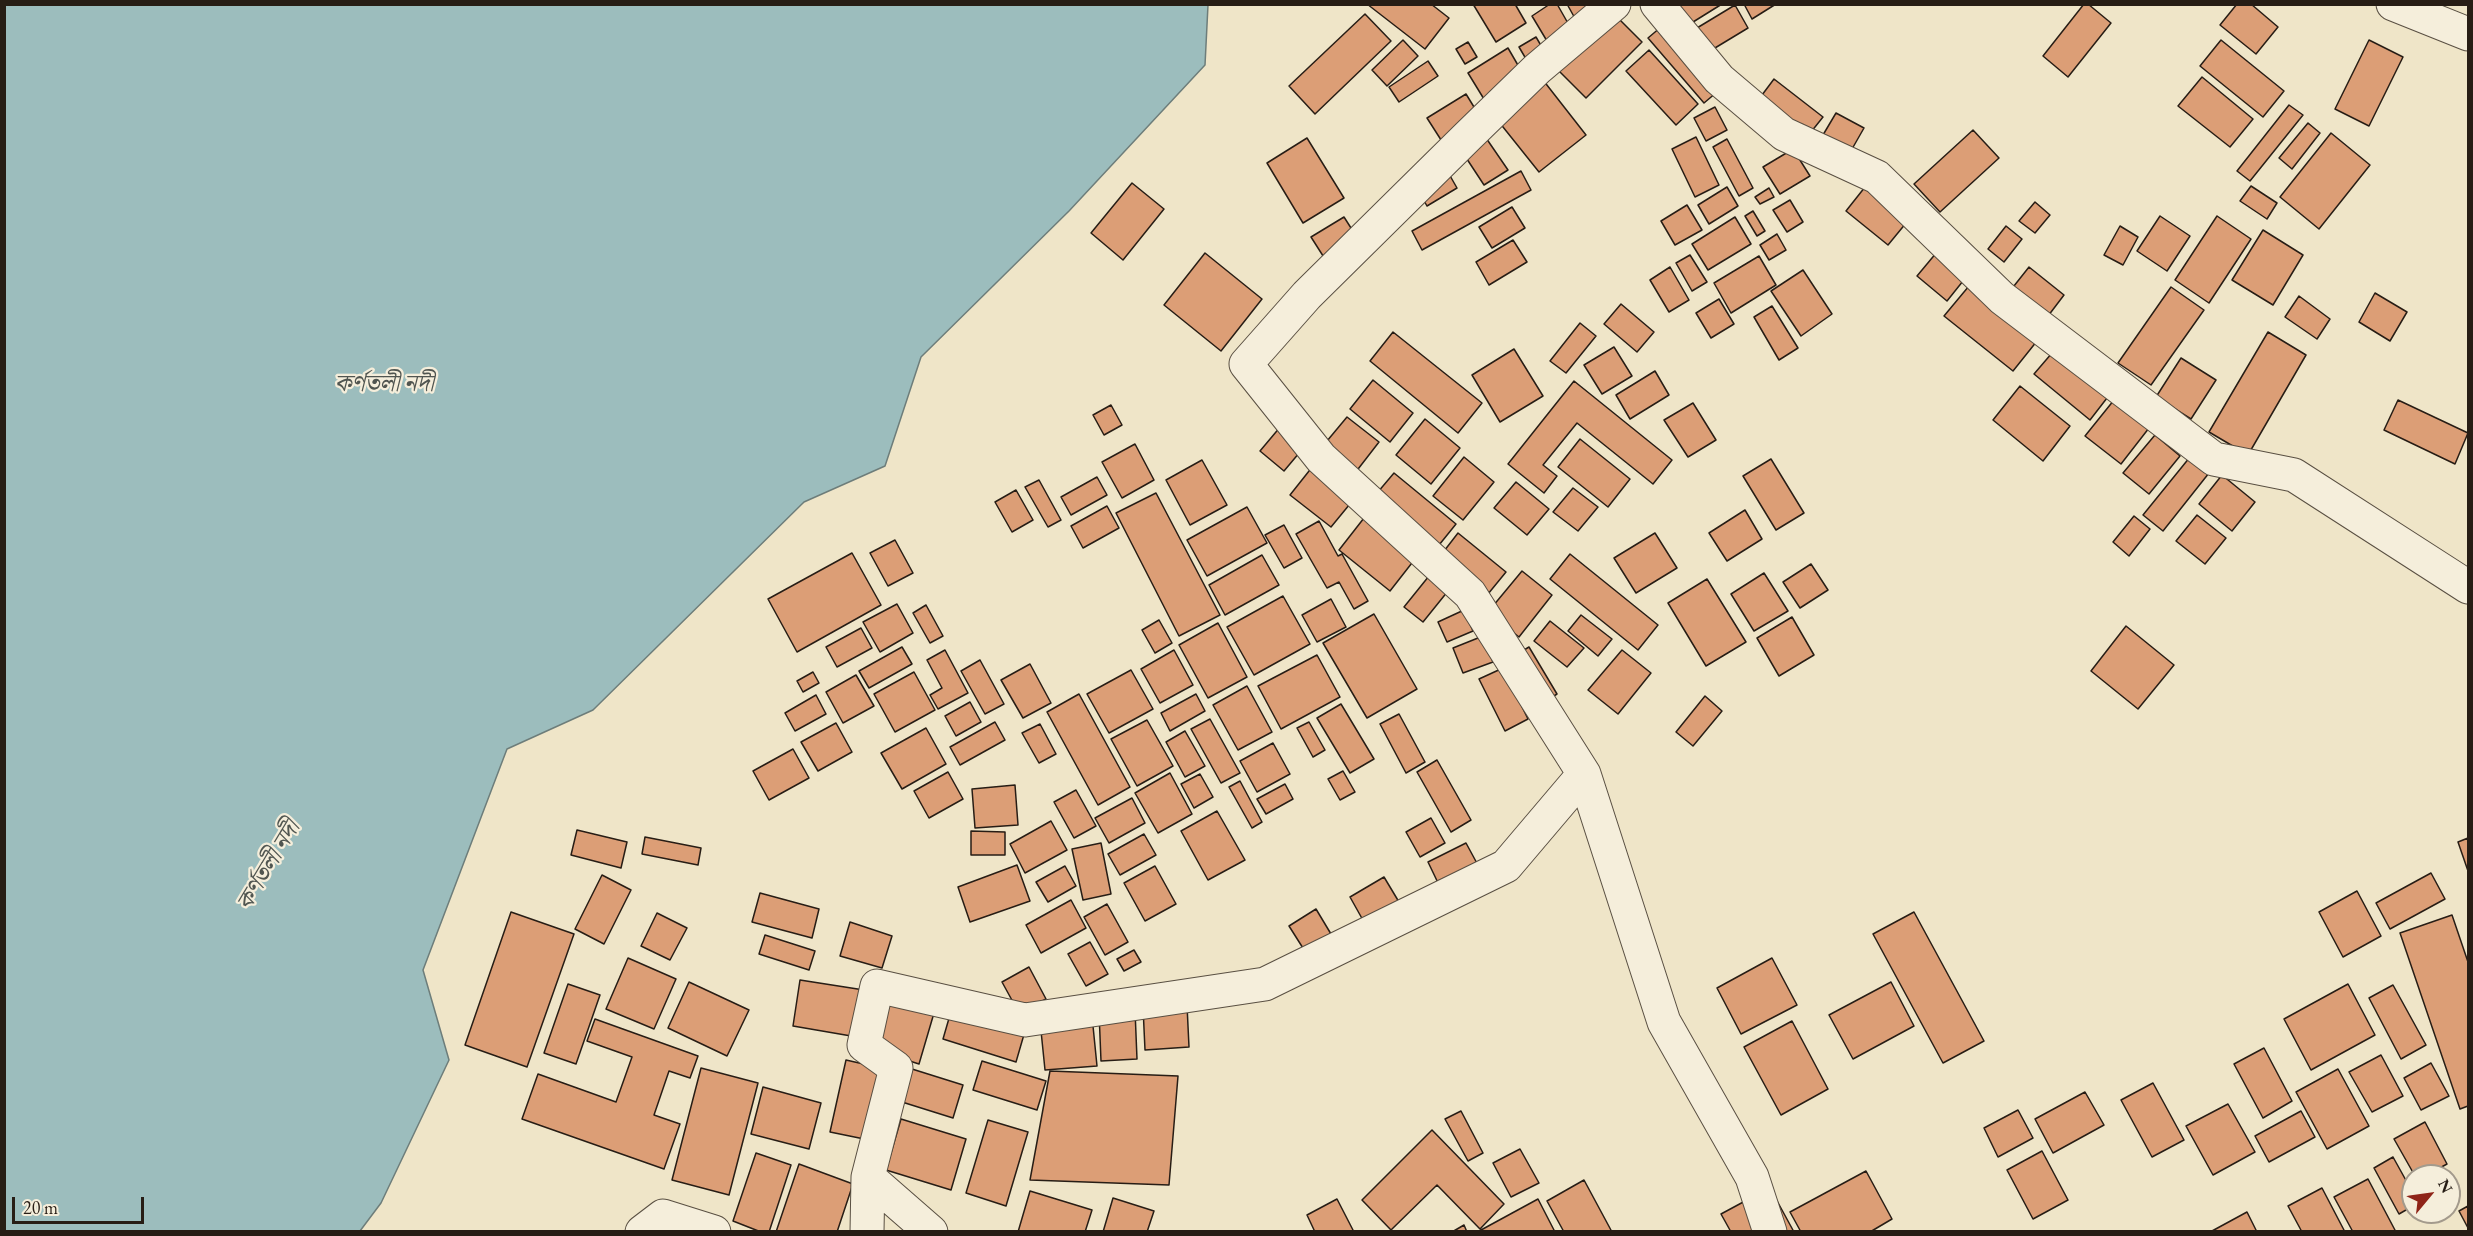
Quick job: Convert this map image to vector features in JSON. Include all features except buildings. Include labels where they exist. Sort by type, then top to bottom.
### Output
[{"type":"street","points":[[1614,4],[1537,69],[1483,121],[1307,295],[1246,364],[1321,458],[1470,594],[1584,774],[1664,1022],[1752,1177],[1770,1232]]},
{"type":"street","points":[[1657,4],[1719,79],[1784,134],[1877,177],[2002,298],[2214,459],[2294,475],[2469,587]]},
{"type":"street","points":[[2393,4],[2469,34]]},
{"type":"street","points":[[867,1232],[868,1177],[896,1068],[864,1045],[877,987],[1025,1020],[1265,984],[1506,866],[1584,774]]},
{"type":"street","points":[[868,1177],[931,1232]]},
{"type":"street","points":[[642,1232],[663,1216],[714,1232]]},
{"type":"water","name":"কর্ণতলী নদী","points":[[5,4],[1208,5],[1205,65],[1069,211],[921,357],[885,466],[804,502],[593,710],[507,749],[423,970],[449,1060],[381,1203],[360,1231],[5,1231]]}]
